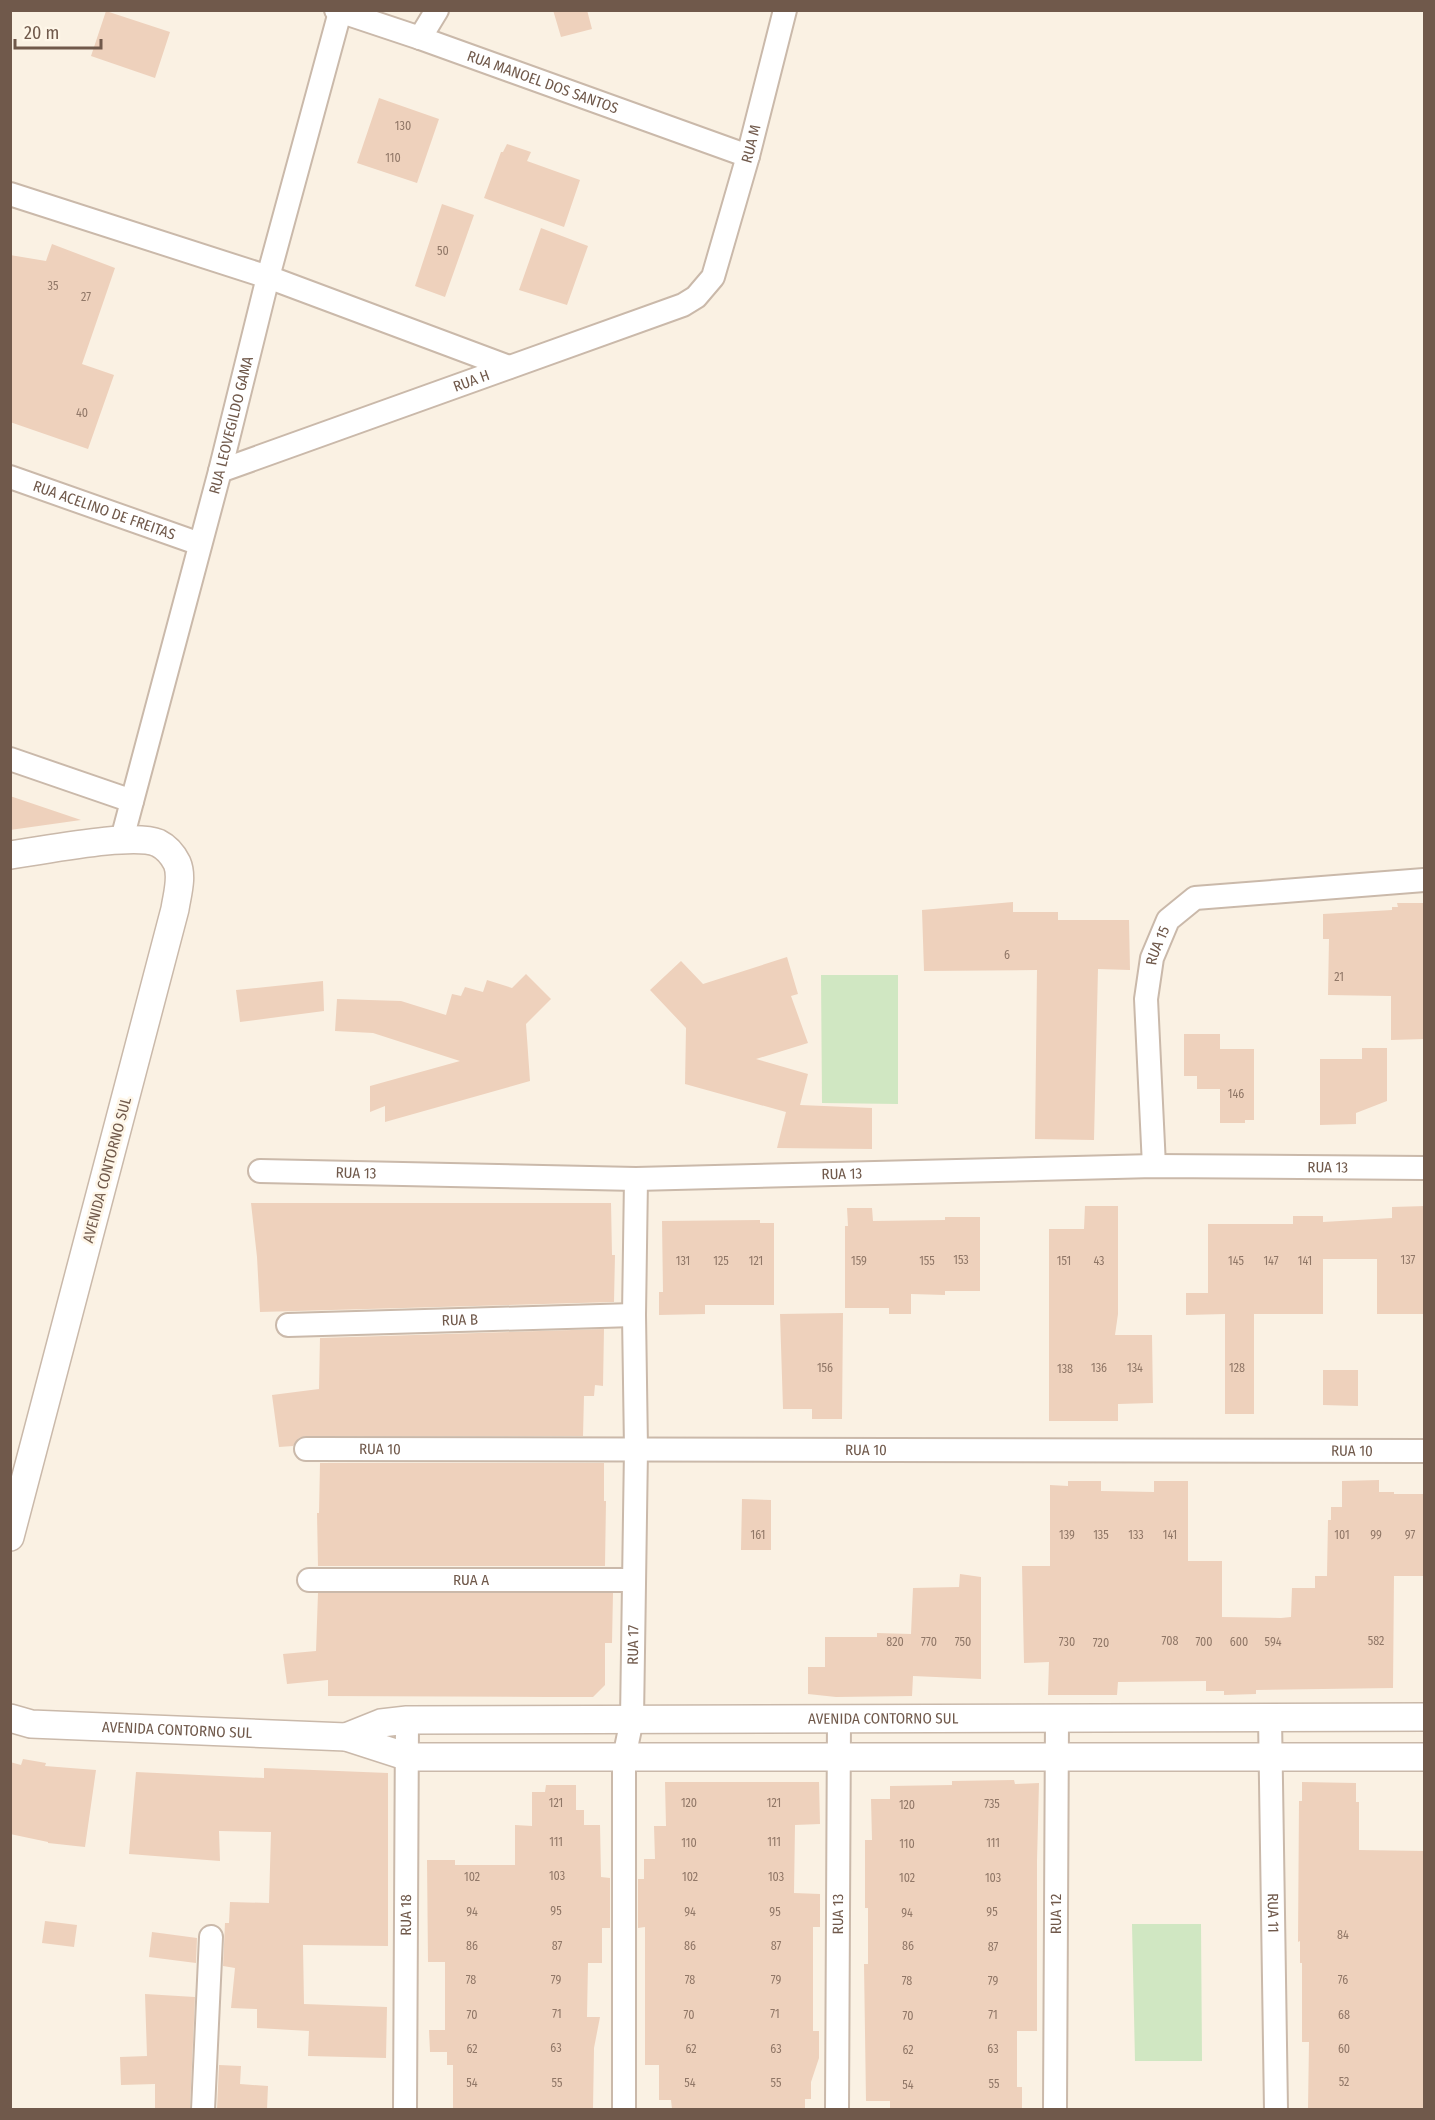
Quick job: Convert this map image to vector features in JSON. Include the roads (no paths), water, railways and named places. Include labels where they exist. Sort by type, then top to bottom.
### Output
[{"type":"street","points":[[420,38],[437,10]]},
{"type":"street","name":"RUA M","points":[[713,277],[748,156],[785,10]]},
{"type":"street","name":"RUA MANOEL DOS SANTOS","points":[[338,11],[420,38],[748,156]]},
{"type":"street","name":"RUA LEOVEGILDO GAMA","points":[[122,839],[201,544],[338,11]]},
{"type":"street","points":[[10,194],[268,277],[509,367]]},
{"type":"street","name":"RUA H","points":[[220,471],[683,306],[696,297],[713,277]]},
{"type":"street","name":"RUA ACELINO DE FREITAS","points":[[10,477],[201,544]]},
{"type":"street","points":[[10,759],[132,801]]},
{"type":"street","name":"AVENIDA CONTORNO SUL","points":[[10,855],[122,839],[157,843],[170,852],[178,865],[179,881],[175,909],[10,1537]]},
{"type":"street","name":"RUA 15","points":[[1154,1166],[1146,999],[1152,958],[1168,920],[1195,898],[1425,880]]},
{"type":"street","name":"RUA 13","points":[[260,1171],[636,1179],[1154,1166],[1425,1168]]},
{"type":"street","name":"RUA 17","points":[[624,2109],[624,1758],[632,1719],[636,1449],[634,1315],[636,1179]]},
{"type":"street","name":"RUA B","points":[[288,1325],[634,1315]]},
{"type":"street","name":"RUA 10","points":[[306,1449],[1425,1451]]},
{"type":"street","name":"RUA A","points":[[309,1580],[633,1580]]},
{"type":"street","name":"RUA 11","points":[[1270,1717],[1276,2109]]},
{"type":"street","name":"AVENIDA CONTORNO SUL","points":[[346,1737],[381,1723],[407,1719],[1425,1717]]},
{"type":"street","name":"AVENIDA CONTORNO SUL","points":[[10,1718],[32,1724],[346,1737],[408,1756],[1425,1757]]},
{"type":"street","name":"RUA 12","points":[[1055,2109],[1057,1718]]},
{"type":"street","name":"RUA 18","points":[[405,2109],[407,1719]]},
{"type":"street","name":"RUA 13","points":[[837,2109],[839,1719]]},
{"type":"street","points":[[203,2109],[211,1937]]}]
